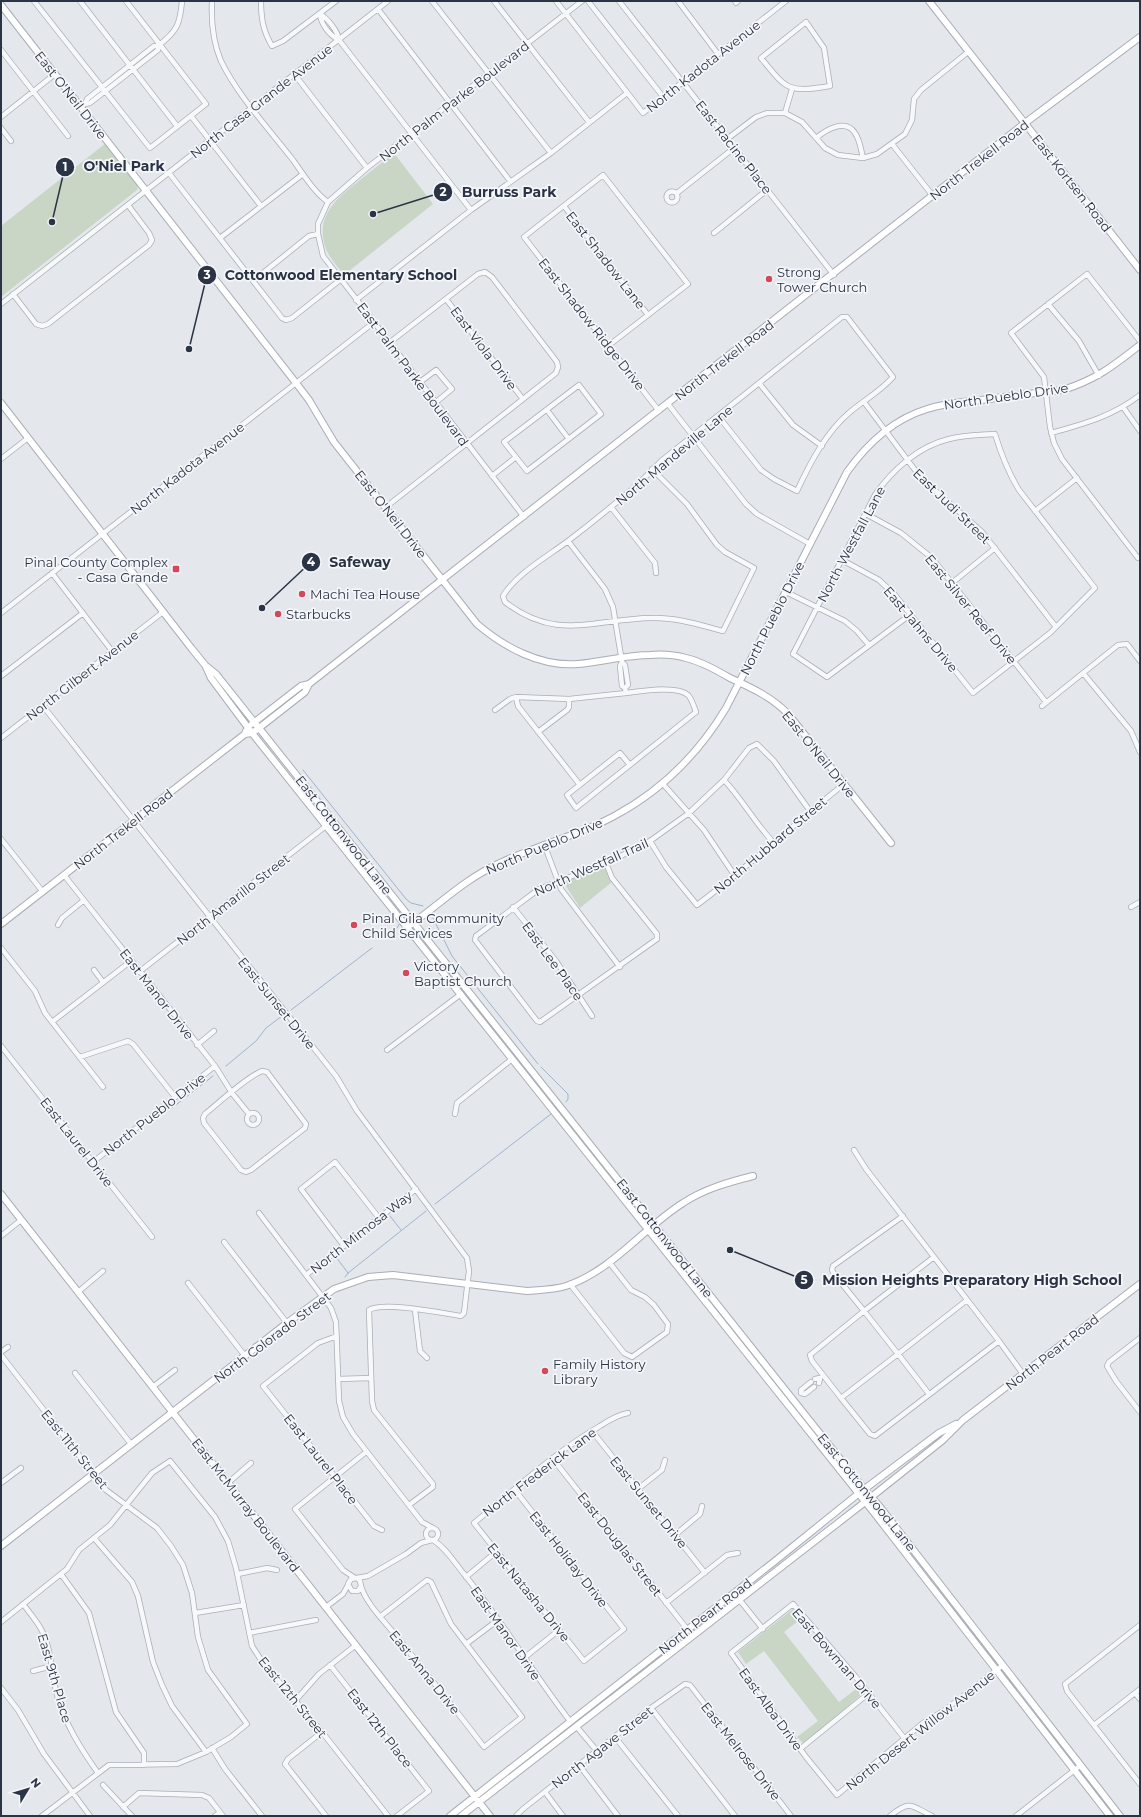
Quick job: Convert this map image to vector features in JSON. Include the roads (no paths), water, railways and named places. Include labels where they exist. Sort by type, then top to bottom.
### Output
[{"type":"street","points":[[34,1],[150,148],[206,104],[159,46],[126,1]]},
{"type":"street","points":[[80,1],[177,126]]},
{"type":"street","points":[[83,106],[90,103],[93,97],[132,67],[158,50],[159,46],[176,30],[180,19],[182,1]]},
{"type":"street","points":[[212,1],[214,37],[221,60],[233,81],[303,174],[328,202]]},
{"type":"street","points":[[261,1],[261,12],[265,34],[272,46],[283,41],[336,1]]},
{"type":"street","name":"North Casa Grande Avenue","points":[[1,304],[388,1]]},
{"type":"street","points":[[432,1],[551,153]]},
{"type":"street","points":[[494,1],[589,122]]},
{"type":"street","points":[[556,1],[627,93]]},
{"type":"street","name":"North Palm Parke Boulevard","points":[[328,202],[367,168],[582,1]]},
{"type":"street","points":[[588,1],[664,98]]},
{"type":"street","name":"East Racine Place","points":[[619,1],[834,275]]},
{"type":"street","points":[[678,1],[718,54]]},
{"type":"street","points":[[735,1],[736,3],[738,1]]},
{"type":"street","name":"North Kadota Avenue","points":[[356,300],[471,210],[551,153],[627,93],[643,113],[786,1]]},
{"type":"street","name":"East Kortsen Road","points":[[929,1],[1140,270]]},
{"type":"street","name":"East O'Neil Drive","points":[[1,5],[55,74],[83,106],[146,190],[309,400],[334,442],[477,624],[493,638],[528,656],[546,661],[577,664],[621,660],[650,655],[685,658],[703,664],[739,682],[778,704],[891,843]]},
{"type":"street","points":[[378,9],[510,181]]},
{"type":"street","points":[[320,14],[324,16],[339,35],[339,40],[471,210]]},
{"type":"street","points":[[806,22],[824,48],[830,86],[808,90],[792,89],[780,82],[761,58],[806,22]]},
{"type":"street","name":"North Trekell Road","points":[[2,921],[43,892],[245,734],[248,727],[254,722],[301,686],[309,684],[443,581],[1026,123],[1140,37]]},
{"type":"street","points":[[1,50],[68,136]]},
{"type":"street","points":[[727,139],[756,117],[767,114],[785,113],[802,122],[825,148],[838,155],[863,158],[877,154],[905,134],[912,120],[914,100],[921,90],[968,52]]},
{"type":"street","points":[[1,117],[55,74]]},
{"type":"street","points":[[295,74],[367,168]]},
{"type":"street","points":[[785,113],[792,89]]},
{"type":"street","points":[[191,116],[261,206]]},
{"type":"street","points":[[816,138],[831,128],[844,126],[850,128],[855,133],[863,158]]},
{"type":"street","points":[[1,128],[12,141]]},
{"type":"street","points":[[892,144],[933,196]]},
{"type":"street","points":[[677,193],[734,148]]},
{"type":"street","points":[[169,173],[282,318],[286,320],[292,318],[340,280]]},
{"type":"street","points":[[220,238],[303,174]]},
{"type":"street","points":[[564,206],[603,175],[688,284],[608,346]]},
{"type":"street","points":[[714,233],[767,190]]},
{"type":"street","name":"East Palm Parke Boulevard","points":[[328,202],[318,224],[318,234],[323,256],[466,444],[524,517]]},
{"type":"street","points":[[13,294],[36,324],[42,326],[48,324],[149,245],[152,240],[149,233],[128,205]]},
{"type":"street","name":"East Shadow Ridge Drive","points":[[564,206],[524,237],[659,411]]},
{"type":"street","name":"East Shadow Lane","points":[[564,206],[648,315]]},
{"type":"street","points":[[253,281],[309,236],[318,234]]},
{"type":"street","points":[[386,507],[556,372],[558,367],[557,362],[492,277],[485,272],[478,274],[389,343]]},
{"type":"street","points":[[1139,557],[1062,459],[1051,433],[1044,377],[1011,333],[1087,274],[1140,342]]},
{"type":"street","name":"East Viola Drive","points":[[446,299],[522,398]]},
{"type":"street","points":[[1048,304],[1079,342],[1099,376]]},
{"type":"street","name":"North Mandeville Lane","points":[[616,621],[580,626],[559,626],[538,621],[505,602],[503,596],[506,591],[525,573],[611,507],[632,490],[652,469],[719,417],[842,317],[847,317],[893,377],[864,402]]},
{"type":"street","name":"North Kadota Avenue","points":[[1,613],[374,323]]},
{"type":"street","name":"North Pueblo Drive","points":[[407,927],[457,888],[497,864],[615,816],[663,784],[710,733],[739,682],[848,472],[858,457],[870,444],[902,420],[926,409],[940,405],[1063,390],[1078,385],[1099,376],[1140,345]]},
{"type":"street","points":[[420,382],[436,370],[452,390],[436,404]]},
{"type":"street","points":[[759,383],[793,424],[822,446]]},
{"type":"street","points":[[579,385],[601,414],[527,471],[504,442],[547,410],[579,385]]},
{"type":"street","points":[[1051,433],[1096,420],[1123,407],[1140,395]]},
{"type":"street","points":[[719,417],[761,470],[774,479],[797,491],[822,446],[849,412],[864,402]]},
{"type":"street","name":"East Judi Street","points":[[864,402],[907,461],[928,485],[982,532],[1056,627]]},
{"type":"street","name":"East Cottonwood Lane","points":[[1,403],[205,665],[216,674],[871,1497],[1120,1816]]},
{"type":"street","points":[[668,404],[746,504],[757,514],[810,544]]},
{"type":"street","points":[[1123,407],[1140,431]]},
{"type":"street","points":[[547,410],[568,438]]},
{"type":"street","name":"North Westfall Lane","points":[[869,645],[827,677],[793,654],[875,495],[889,475],[924,449],[950,438],[995,434],[1003,460],[1010,476],[1035,511]]},
{"type":"street","points":[[1,459],[28,438]]},
{"type":"street","points":[[492,476],[516,457]]},
{"type":"street","points":[[616,621],[652,618],[684,620],[723,631],[754,568],[725,552],[687,504],[652,469]]},
{"type":"street","points":[[1014,662],[1056,627],[1095,588],[1035,511],[1077,478]]},
{"type":"street","points":[[611,507],[655,563],[656,573]]},
{"type":"street","name":"East Silver Reef Drive","points":[[866,514],[901,533],[932,558],[1046,702]]},
{"type":"street","points":[[568,541],[605,589],[613,607],[621,660],[620,666],[622,686],[626,690]]},
{"type":"street","points":[[952,583],[995,548]]},
{"type":"street","name":"East Jahns Drive","points":[[842,560],[879,580],[895,595],[973,693],[1014,662]]},
{"type":"street","points":[[52,573],[112,651]]},
{"type":"street","points":[[786,592],[845,621],[869,645],[911,614]]},
{"type":"street","name":"North Gilbert Avenue","points":[[1,738],[163,612]]},
{"type":"street","points":[[1,676],[83,613]]},
{"type":"street","points":[[1042,706],[1118,645],[1127,644],[1140,661]]},
{"type":"street","name":"East Cottonwood Lane","points":[[205,665],[210,678],[252,733],[649,1230],[1110,1816]]},
{"type":"street","points":[[1083,673],[1131,731],[1140,752]]},
{"type":"street","name":"North Trekell Road","points":[[245,734],[252,733],[259,728],[305,692],[309,684]]},
{"type":"street","points":[[495,710],[510,699],[516,697],[569,699],[626,690],[662,690],[686,694],[690,697],[696,712],[630,765],[576,808],[567,795],[620,753],[630,765]]},
{"type":"street","points":[[516,697],[518,706],[580,785]]},
{"type":"street","points":[[538,732],[567,710],[569,707],[569,699]]},
{"type":"street","name":"East Sunset Drive","points":[[43,706],[336,1076],[357,1111],[465,1254],[469,1266],[464,1313],[461,1316],[415,1310]]},
{"type":"street","name":"North Westfall Trail","points":[[578,995],[540,1022],[537,1021],[475,940],[476,936],[539,889],[606,863],[650,842],[689,813],[724,780],[749,748],[757,744],[774,761],[810,811]]},
{"type":"street","points":[[724,780],[738,795],[764,833],[773,842]]},
{"type":"street","points":[[663,784],[704,830],[736,876]]},
{"type":"street","name":"North Hubbard Street","points":[[650,842],[666,867],[697,905],[736,876],[773,842],[844,784]]},
{"type":"street","points":[[306,800],[313,796]]},
{"type":"street","name":"North Amarillo Street","points":[[139,972],[326,826]]},
{"type":"street","points":[[1,839],[43,892]]},
{"type":"street","points":[[544,844],[565,895],[620,966]]},
{"type":"street","points":[[578,995],[657,939],[657,934],[612,878],[606,863]]},
{"type":"street","name":"East Manor Drive","points":[[64,875],[139,972],[215,1066],[232,1093],[249,1114]]},
{"type":"street","points":[[58,925],[62,918],[84,901]]},
{"type":"street","points":[[1131,907],[1140,902]]},
{"type":"street","name":"East Lee Place","points":[[513,907],[556,962],[592,1016]]},
{"type":"street","points":[[1,948],[35,991],[45,1013],[103,1087]]},
{"type":"street","points":[[52,1022],[131,961]]},
{"type":"street","points":[[94,970],[104,982]]},
{"type":"street","points":[[387,1050],[461,994]]},
{"type":"street","points":[[197,1045],[214,1031]]},
{"type":"street","points":[[80,1057],[128,1041],[175,1097]]},
{"type":"street","name":"East Laurel Drive","points":[[1,1046],[152,1237]]},
{"type":"street","points":[[455,1114],[457,1103],[512,1059]]},
{"type":"street","name":"North Pueblo Drive","points":[[93,1162],[215,1066]]},
{"type":"street","points":[[262,1071],[267,1072],[303,1119],[306,1124],[305,1128],[252,1170],[246,1172],[242,1170],[204,1123],[203,1118],[205,1114],[232,1093],[257,1073],[262,1071]]},
{"type":"street","points":[[854,1150],[866,1169],[1023,1374]]},
{"type":"street","points":[[344,1246],[300,1189],[335,1162],[379,1218]]},
{"type":"street","name":"North Colorado Street","points":[[1,1546],[287,1323],[323,1297],[346,1284],[368,1277],[393,1275],[527,1291],[548,1290],[570,1284],[583,1278],[608,1262],[683,1203],[714,1186],[753,1176]]},
{"type":"street","name":"North Mimosa Way","points":[[306,1275],[416,1189]]},
{"type":"street","name":"East McMurray Boulevard","points":[[1,1194],[154,1386],[490,1816]]},
{"type":"street","points":[[259,1213],[331,1308],[336,1322],[339,1401],[343,1417],[366,1452],[422,1522],[427,1537],[433,1540]]},
{"type":"street","points":[[903,1216],[832,1266],[832,1270],[929,1394]]},
{"type":"street","points":[[1,1236],[21,1220]]},
{"type":"street","points":[[224,1242],[287,1323]]},
{"type":"street","points":[[801,1393],[805,1394],[813,1388],[816,1380],[810,1358],[811,1353],[934,1257]]},
{"type":"street","points":[[570,1284],[624,1353],[632,1357],[667,1332],[668,1324],[654,1305],[645,1296],[631,1290],[608,1262]]},
{"type":"street","points":[[78,1292],[103,1271]]},
{"type":"street","points":[[188,1283],[245,1356]]},
{"type":"street","name":"North Peart Road","points":[[462,1816],[871,1497],[943,1440],[963,1420],[1140,1284]]},
{"type":"street","points":[[841,1398],[967,1300]]},
{"type":"street","points":[[409,1505],[433,1487],[433,1484],[374,1410],[372,1400],[369,1310],[373,1308],[396,1307],[415,1310],[420,1351],[427,1358]]},
{"type":"street","name":"East Laurel Place","points":[[337,1336],[318,1343],[263,1386],[374,1526],[382,1530]]},
{"type":"street","points":[[1140,1338],[1109,1362],[1107,1366],[1116,1381],[1140,1412]]},
{"type":"street","points":[[816,1380],[841,1398],[870,1434],[875,1436],[999,1341]]},
{"type":"street","points":[[1,1352],[8,1347]]},
{"type":"street","name":"East 11th Street","points":[[1,1355],[106,1490],[157,1528],[183,1565],[192,1593],[198,1637],[208,1670],[247,1724],[231,1737],[212,1748]]},
{"type":"street","points":[[154,1386],[175,1370]]},
{"type":"street","points":[[75,1373],[132,1444]]},
{"type":"street","points":[[338,1379],[371,1378]]},
{"type":"street","points":[[793,1400],[801,1393],[801,1390],[816,1380]]},
{"type":"street","name":"North Frederick Lane","points":[[474,1523],[553,1459],[592,1431],[620,1414],[628,1413]]},
{"type":"street","name":"North Peart Road","points":[[450,1816],[864,1489],[939,1433],[963,1420]]},
{"type":"street","name":"East Sunset Drive","points":[[592,1431],[706,1573]]},
{"type":"street","points":[[349,1583],[343,1570],[295,1509],[366,1452]]},
{"type":"street","name":"East Douglas Street","points":[[553,1459],[687,1629]]},
{"type":"street","points":[[638,1489],[662,1470],[665,1460]]},
{"type":"street","name":"East 12th Street","points":[[126,1504],[152,1473],[170,1461],[214,1517],[228,1541],[238,1574],[252,1646],[263,1663],[322,1732],[388,1816]]},
{"type":"street","points":[[229,1482],[251,1463]]},
{"type":"street","points":[[1,1483],[21,1468]]},
{"type":"street","name":"East Holiday Drive","points":[[515,1490],[624,1629],[584,1661]]},
{"type":"street","points":[[1,1622],[67,1569],[79,1550],[110,1525],[126,1504]]},
{"type":"street","points":[[675,1535],[700,1514],[702,1506]]},
{"type":"street","points":[[344,1594],[349,1583],[356,1578],[368,1576],[406,1554],[421,1543],[437,1538],[437,1531],[422,1522]]},
{"type":"street","name":"East Natasha Drive","points":[[474,1523],[584,1661]]},
{"type":"street","points":[[421,1543],[429,1529],[433,1528]]},
{"type":"street","name":"East Manor Drive","points":[[438,1534],[442,1546]]},
{"type":"street","points":[[94,1538],[132,1582],[138,1596],[153,1662],[162,1685],[172,1706],[206,1752]]},
{"type":"street","name":"East Manor Drive","points":[[433,1540],[442,1546],[466,1577],[570,1721]]},
{"type":"street","points":[[466,1577],[496,1552]]},
{"type":"street","points":[[666,1603],[727,1556],[738,1553]]},
{"type":"street","points":[[238,1574],[267,1568],[277,1570]]},
{"type":"street","points":[[343,1570],[356,1578]]},
{"type":"street","points":[[61,1574],[89,1612],[116,1712],[144,1753],[144,1766]]},
{"type":"street","points":[[326,1608],[344,1594],[355,1591],[368,1576]]},
{"type":"street","name":"East Anna Drive","points":[[356,1578],[361,1585],[365,1597]]},
{"type":"street","points":[[381,1616],[428,1580],[431,1582],[451,1624],[466,1644],[498,1620]]},
{"type":"street","name":"East Anna Drive","points":[[349,1583],[350,1590],[355,1591],[365,1597],[381,1616],[484,1747],[522,1717],[466,1644]]},
{"type":"street","points":[[734,1593],[763,1629]]},
{"type":"street","name":"East 9th Place","points":[[23,1604],[41,1629],[52,1666],[57,1695],[68,1726],[98,1773]]},
{"type":"street","name":"East Bowman Drive","points":[[763,1629],[793,1604],[869,1693],[905,1738]]},
{"type":"street","points":[[195,1613],[244,1605]]},
{"type":"street","points":[[249,1633],[316,1620]]},
{"type":"street","points":[[1140,1625],[1065,1684],[1067,1691],[1140,1784]]},
{"type":"street","name":"East Alba Drive","points":[[763,1629],[731,1653],[800,1749],[837,1795]]},
{"type":"street","points":[[524,1658],[559,1630]]},
{"type":"street","points":[[295,1701],[330,1665],[356,1645]]},
{"type":"street","name":"East 12th Place","points":[[330,1665],[429,1791],[398,1816]]},
{"type":"street","name":"North Desert Willow Avenue","points":[[837,1795],[905,1738],[1002,1665]]},
{"type":"street","points":[[33,1671],[52,1666]]},
{"type":"street","name":"North Agave Street","points":[[516,1816],[651,1708],[684,1684],[690,1685]]},
{"type":"street","name":"East Melrose Drive","points":[[690,1685],[791,1816]]},
{"type":"street","points":[[1,1688],[18,1710],[44,1754],[90,1816]]},
{"type":"street","points":[[1094,1725],[1140,1690]]},
{"type":"street","points":[[800,1749],[869,1693]]},
{"type":"street","points":[[1135,1693],[1140,1699]]},
{"type":"street","points":[[651,1708],[735,1816]]},
{"type":"street","points":[[576,1726],[597,1751]]},
{"type":"street","points":[[322,1732],[288,1759],[284,1764],[326,1816]]},
{"type":"street","points":[[615,1737],[678,1816]]},
{"type":"street","points":[[42,1816],[109,1765],[144,1766],[176,1764],[206,1752],[212,1748],[225,1769],[262,1816]]},
{"type":"street","points":[[579,1765],[618,1816]]},
{"type":"street","points":[[1016,1816],[1081,1765]]},
{"type":"street","points":[[103,1785],[132,1816]]},
{"type":"street","points":[[545,1792],[563,1816]]},
{"type":"street","points":[[123,1807],[139,1793],[202,1794],[209,1798],[222,1814],[215,1816]]},
{"type":"street","points":[[890,1816],[902,1806],[911,1805],[932,1816]]},
{"type":"waterway","points":[[303,770],[406,899],[411,903],[423,906]]},
{"type":"waterway","points":[[433,918],[452,956],[538,1064]]},
{"type":"waterway","points":[[397,928],[400,923]]},
{"type":"waterway","points":[[291,1010],[372,948]]},
{"type":"waterway","points":[[226,1066],[256,1041],[266,1028],[282,1016]]},
{"type":"waterway","points":[[541,1067],[568,1094],[568,1099],[566,1102]]},
{"type":"waterway","points":[[172,1108],[213,1076]]},
{"type":"waterway","points":[[435,1204],[551,1114]]},
{"type":"waterway","points":[[345,1277],[348,1273],[426,1211]]},
{"type":"waterway","points":[[390,1216],[401,1230]]},
{"type":"waterway","points":[[336,1257],[348,1273]]},
{"type":"place","name":"Burruss Park","points":[[373,214]]},
{"type":"place","name":"O'Niel Park","points":[[52,222]]},
{"type":"place","name":"Strong Tower Church","points":[[769,279]]},
{"type":"place","name":"Cottonwood Elementary School","points":[[189,349]]},
{"type":"place","name":"Pinal County Complex - Casa Grande","points":[[176,569]]},
{"type":"place","name":"Machi Tea House","points":[[302,594]]},
{"type":"place","name":"Safeway","points":[[262,608]]},
{"type":"place","name":"Starbucks","points":[[278,614]]},
{"type":"place","name":"Pinal Gila Community Child Services","points":[[354,925]]},
{"type":"place","name":"Victory Baptist Church","points":[[406,973]]},
{"type":"place","name":"Mission Heights Preparatory High School","points":[[730,1250]]},
{"type":"place","name":"Family History Library","points":[[545,1371]]}]
